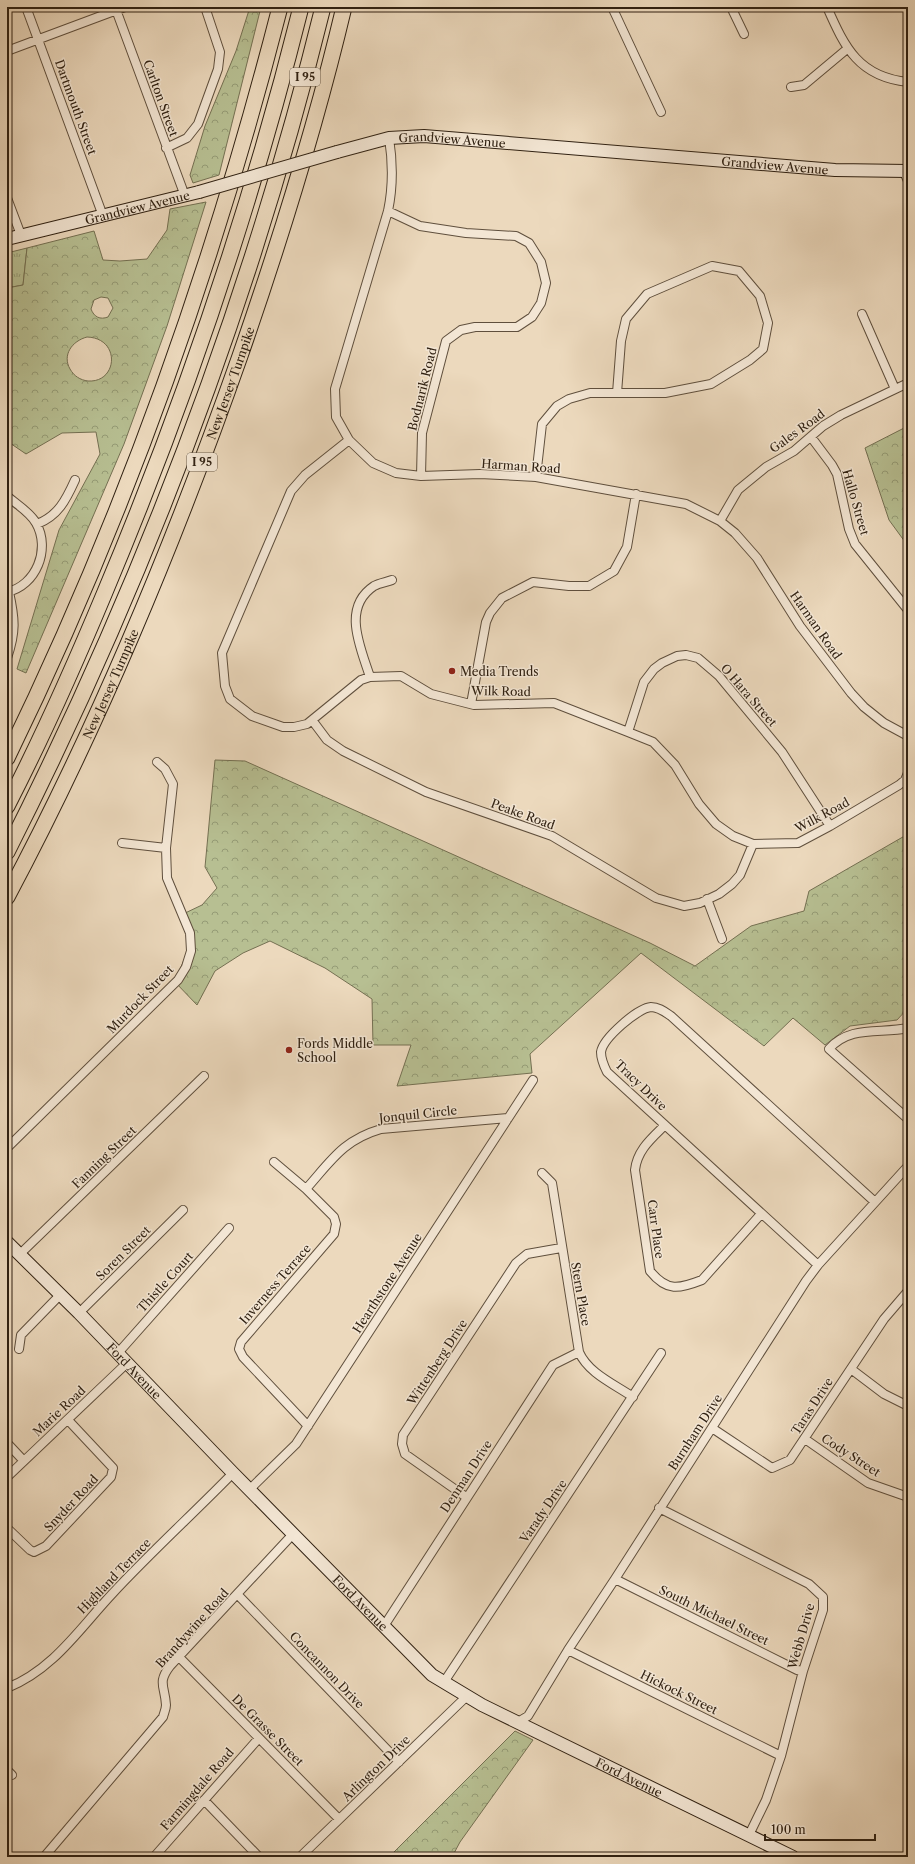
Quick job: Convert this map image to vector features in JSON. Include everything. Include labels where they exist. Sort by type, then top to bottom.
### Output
[{"type":"highway","points":[[7,758],[50,666],[106,537],[164,386],[191,309],[238,162],[280,7]]},
{"type":"highway","name":"I 95","points":[[7,806],[93,620],[128,537],[183,394],[210,316],[258,166],[301,7]]},
{"type":"highway","name":"New Jersey Turnpike","points":[[7,852],[86,687],[144,553],[172,481],[229,324],[276,179],[323,7]]},
{"type":"highway","name":"New Jersey Turnpike","points":[[7,897],[47,818],[130,640],[192,488],[222,409],[274,254],[321,100],[344,7]]},
{"type":"street","name":"Dartmouth Street","points":[[26,7],[103,216]]},
{"type":"street","points":[[7,51],[116,9],[125,7]]},
{"type":"street","points":[[166,148],[187,138],[198,124],[218,69],[220,52],[205,7]]},
{"type":"street","points":[[612,7],[661,112]]},
{"type":"street","points":[[731,7],[744,34]]},
{"type":"street","points":[[827,7],[839,36],[847,49],[861,65],[876,75],[894,81],[908,82]]},
{"type":"street","name":"Carlton Street","points":[[116,9],[184,196]]},
{"type":"street","points":[[791,87],[804,85],[847,49]]},
{"type":"street","name":"Grandview Avenue","points":[[7,239],[184,196],[389,138],[435,136],[691,159],[907,174]]},
{"type":"street","name":"Harman Road","points":[[389,138],[392,170],[392,192],[388,211],[335,389],[336,417],[348,440],[373,463],[396,473],[421,476],[480,474],[536,477],[686,504],[720,521],[735,533],[757,558],[800,626],[851,693],[864,707],[884,723],[908,736]]},
{"type":"street","points":[[7,198],[21,235]]},
{"type":"street","name":"Bodnarik Road","points":[[388,211],[420,226],[466,233],[516,236],[529,243],[541,262],[546,283],[541,303],[532,317],[516,327],[475,327],[460,330],[446,341],[422,433],[421,476]]},
{"type":"street","points":[[536,477],[542,424],[557,406],[569,399],[590,393],[616,393],[665,393],[711,384],[750,360],[763,348],[768,323],[760,296],[739,271],[712,266],[647,294],[626,318],[616,393]]},
{"type":"street","points":[[862,314],[895,389]]},
{"type":"street","name":"Gales Road","points":[[720,521],[738,490],[762,470],[794,451],[823,426],[841,415],[908,383]]},
{"type":"street","name":"Hallo Street","points":[[811,437],[829,460],[837,474],[849,529],[855,544],[908,610]]},
{"type":"street","name":"Wilk Road","points":[[348,440],[305,475],[292,491],[222,653],[225,686],[230,699],[252,716],[288,728],[302,726],[312,720],[361,680],[370,677],[401,676],[431,694],[471,704],[554,703],[653,742],[675,765],[699,804],[716,824],[733,836],[753,844],[798,842],[830,826],[899,785],[905,780],[908,773]]},
{"type":"street","points":[[37,524],[55,514],[65,501],[75,480]]},
{"type":"street","points":[[471,704],[486,622],[502,598],[533,582],[569,586],[589,586],[614,571],[627,547],[636,494]]},
{"type":"street","points":[[7,496],[37,524],[42,542],[38,568],[25,584],[8,592],[14,617],[14,630],[7,658]]},
{"type":"street","points":[[370,677],[355,629],[356,612],[361,598],[375,586],[392,580]]},
{"type":"street","name":"O Hara Street","points":[[628,732],[644,682],[654,669],[662,662],[677,656],[686,655],[698,658],[719,676],[782,752],[830,826]]},
{"type":"street","name":"Peake Road","points":[[312,720],[327,740],[343,752],[426,792],[552,836],[656,898],[684,906],[700,903],[719,894],[732,884],[740,875],[753,844]]},
{"type":"street","name":"Murdock Street","points":[[7,1148],[178,980],[186,967],[190,951],[190,933],[167,878],[166,848],[173,784],[165,769],[157,762]]},
{"type":"street","points":[[122,843],[166,848]]},
{"type":"street","points":[[707,899],[722,939]]},
{"type":"street","name":"Tracy Drive","points":[[818,1265],[607,1072],[602,1063],[601,1051],[606,1041],[640,1011],[651,1007],[662,1009],[875,1202]]},
{"type":"street","points":[[908,1028],[852,1033],[834,1043],[828,1049],[908,1119]]},
{"type":"street","name":"Fanning Street","points":[[20,1254],[204,1076]]},
{"type":"street","name":"Hearthstone Avenue","points":[[249,1490],[296,1444],[533,1080]]},
{"type":"street","name":"Jonquil Circle","points":[[306,1189],[344,1146],[364,1134],[381,1129],[508,1118]]},
{"type":"street","name":"Carr Place","points":[[665,1125],[641,1150],[636,1159],[636,1170],[650,1271],[659,1282],[672,1287],[690,1285],[702,1280],[761,1214]]},
{"type":"street","name":"Inverness Terrace","points":[[274,1162],[306,1189],[334,1217],[336,1224],[334,1234],[240,1342],[240,1349],[243,1357],[308,1426]]},
{"type":"street","name":"Burnham Drive","points":[[518,1722],[528,1716],[568,1650],[615,1579],[659,1508],[818,1265],[908,1166]]},
{"type":"street","name":"Stern Place","points":[[542,1173],[552,1183],[561,1248],[579,1352],[583,1361],[597,1373],[633,1397]]},
{"type":"street","name":"Soren Street","points":[[79,1313],[183,1210]]},
{"type":"street","name":"Thistle Court","points":[[118,1353],[229,1228]]},
{"type":"street","name":"Ford Avenue","points":[[7,1242],[79,1313],[249,1490],[432,1675],[467,1696],[518,1722],[793,1857]]},
{"type":"street","name":"Wittenberg Drive","points":[[466,1497],[404,1454],[402,1444],[404,1435],[516,1263],[527,1254],[561,1248]]},
{"type":"street","name":"Taras Drive","points":[[712,1428],[772,1468],[790,1460],[884,1319],[908,1291]]},
{"type":"street","points":[[19,1349],[21,1335],[60,1295]]},
{"type":"street","name":"Denman Drive","points":[[384,1626],[466,1497],[553,1365],[579,1352]]},
{"type":"street","name":"Varady Drive","points":[[444,1682],[661,1353]]},
{"type":"street","name":"Marie Road","points":[[7,1477],[127,1363]]},
{"type":"street","points":[[851,1369],[884,1394],[908,1406]]},
{"type":"street","name":"Snyder Road","points":[[7,1528],[30,1550],[34,1552],[40,1550],[46,1546],[112,1477],[113,1468],[68,1420]]},
{"type":"street","name":"Cody Street","points":[[805,1439],[868,1483],[908,1497]]},
{"type":"street","points":[[7,1443],[24,1460]]},
{"type":"street","name":"Highland Terrace","points":[[7,1688],[33,1675],[49,1663],[113,1593],[233,1473]]},
{"type":"street","name":"Webb Drive","points":[[659,1508],[809,1584],[823,1597],[823,1610],[803,1671],[781,1756],[766,1800],[749,1835]]},
{"type":"street","name":"Brandywine Road","points":[[44,1857],[163,1717],[166,1705],[162,1684],[164,1674],[179,1656],[238,1596],[293,1534]]},
{"type":"street","name":"South Michael Street","points":[[615,1579],[790,1667],[803,1671]]},
{"type":"street","name":"Concannon Drive","points":[[238,1596],[399,1762]]},
{"type":"street","name":"Hickock Street","points":[[568,1650],[781,1756]]},
{"type":"street","name":"De Grasse Street","points":[[179,1656],[339,1819]]},
{"type":"street","name":"Arlington Drive","points":[[300,1857],[467,1696]]},
{"type":"street","name":"Farmingdale Road","points":[[154,1857],[259,1738]]},
{"type":"street","points":[[204,1800],[259,1857]]},
{"type":"green space","points":[[250,7],[261,7],[219,175],[193,183],[190,175],[205,126],[236,51]]},
{"type":"green space","points":[[206,202],[167,326],[124,444],[26,673],[17,669],[59,530],[100,454],[96,432],[62,433],[26,454],[7,441],[7,288],[23,285],[27,248],[94,231],[103,260],[120,261],[147,259],[167,230],[170,209]],"holes":[[[101,297],[108,298],[113,308],[108,317],[105,318],[98,317],[91,309],[94,300]],[[87,337],[98,339],[106,345],[110,352],[112,360],[110,368],[105,375],[98,380],[88,381],[80,379],[73,374],[68,364],[67,359],[70,349],[77,342]]]},
{"type":"green space","points":[[27,248],[23,285],[7,288],[7,253]]},
{"type":"green space","points":[[908,426],[908,462],[904,463],[908,475],[908,546],[889,520],[865,448]]},
{"type":"green space","points":[[215,760],[245,761],[650,943],[695,966],[751,926],[804,911],[809,891],[908,834],[908,1008],[897,1020],[850,1026],[825,1045],[793,1018],[764,1046],[641,953],[530,1054],[532,1073],[397,1086],[411,1045],[373,1045],[372,999],[325,968],[270,941],[243,953],[215,971],[197,1005],[175,982],[190,945],[181,915],[202,905],[217,888],[205,867]]},
{"type":"green space","points":[[515,1731],[533,1740],[460,1842],[452,1857],[389,1857]]},
{"type":"place","name":"Media Trends","points":[[452,671]]},
{"type":"place","name":"Fords Middle School","points":[[289,1050]]}]
